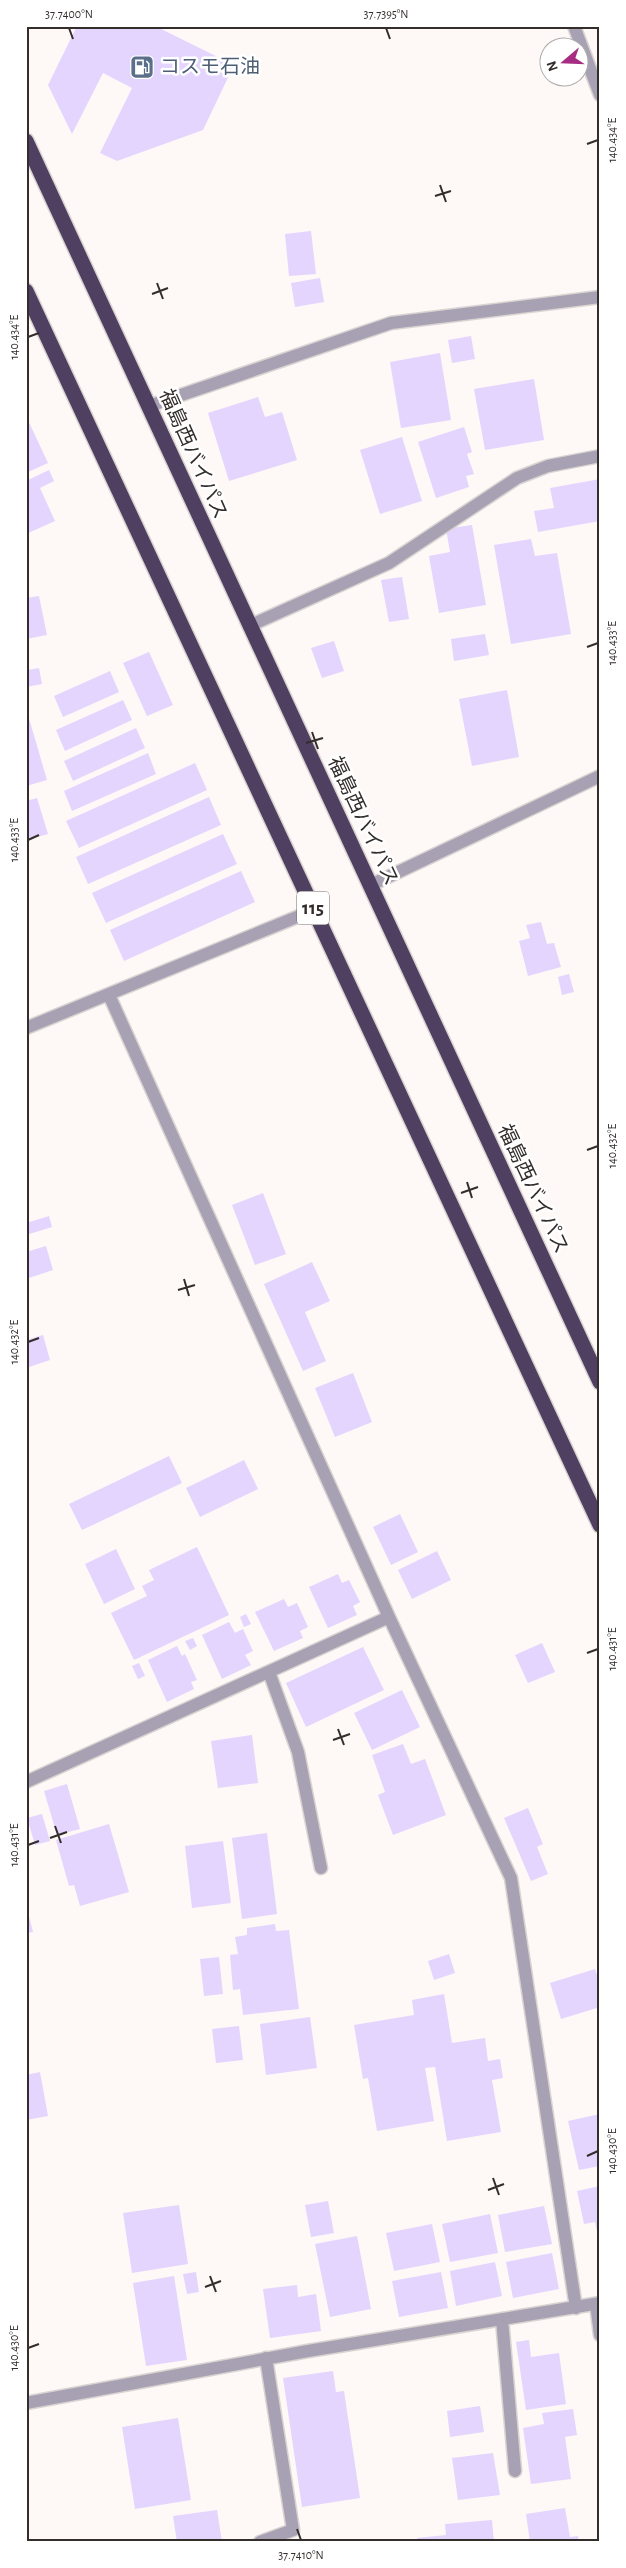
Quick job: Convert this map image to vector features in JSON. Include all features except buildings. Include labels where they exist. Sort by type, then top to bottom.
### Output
[{"type":"highway","name":"福島西バイパス","points":[[26,141],[600,1382]]},
{"type":"highway","name":"115","points":[[26,291],[600,1524]]},
{"type":"street","points":[[574,26],[600,95]]},
{"type":"street","points":[[150,406],[392,324],[600,297]]},
{"type":"street","points":[[249,626],[389,563],[517,478],[548,466],[600,456]]},
{"type":"street","points":[[371,885],[600,776]]},
{"type":"street","points":[[26,1028],[314,910]]},
{"type":"street","points":[[109,994],[389,1617],[511,1878],[576,2308]]},
{"type":"street","points":[[26,1782],[389,1617]]},
{"type":"street","points":[[269,1672],[298,1752],[321,1868]]},
{"type":"street","points":[[26,2403],[266,2358],[598,2303],[600,2335]]},
{"type":"street","points":[[502,2319],[515,2471]]},
{"type":"street","points":[[266,2358],[293,2530],[299,2542]]},
{"type":"street","points":[[260,2542],[293,2530]]},
{"type":"place","name":"コスモ石油","points":[[142,67]]}]
